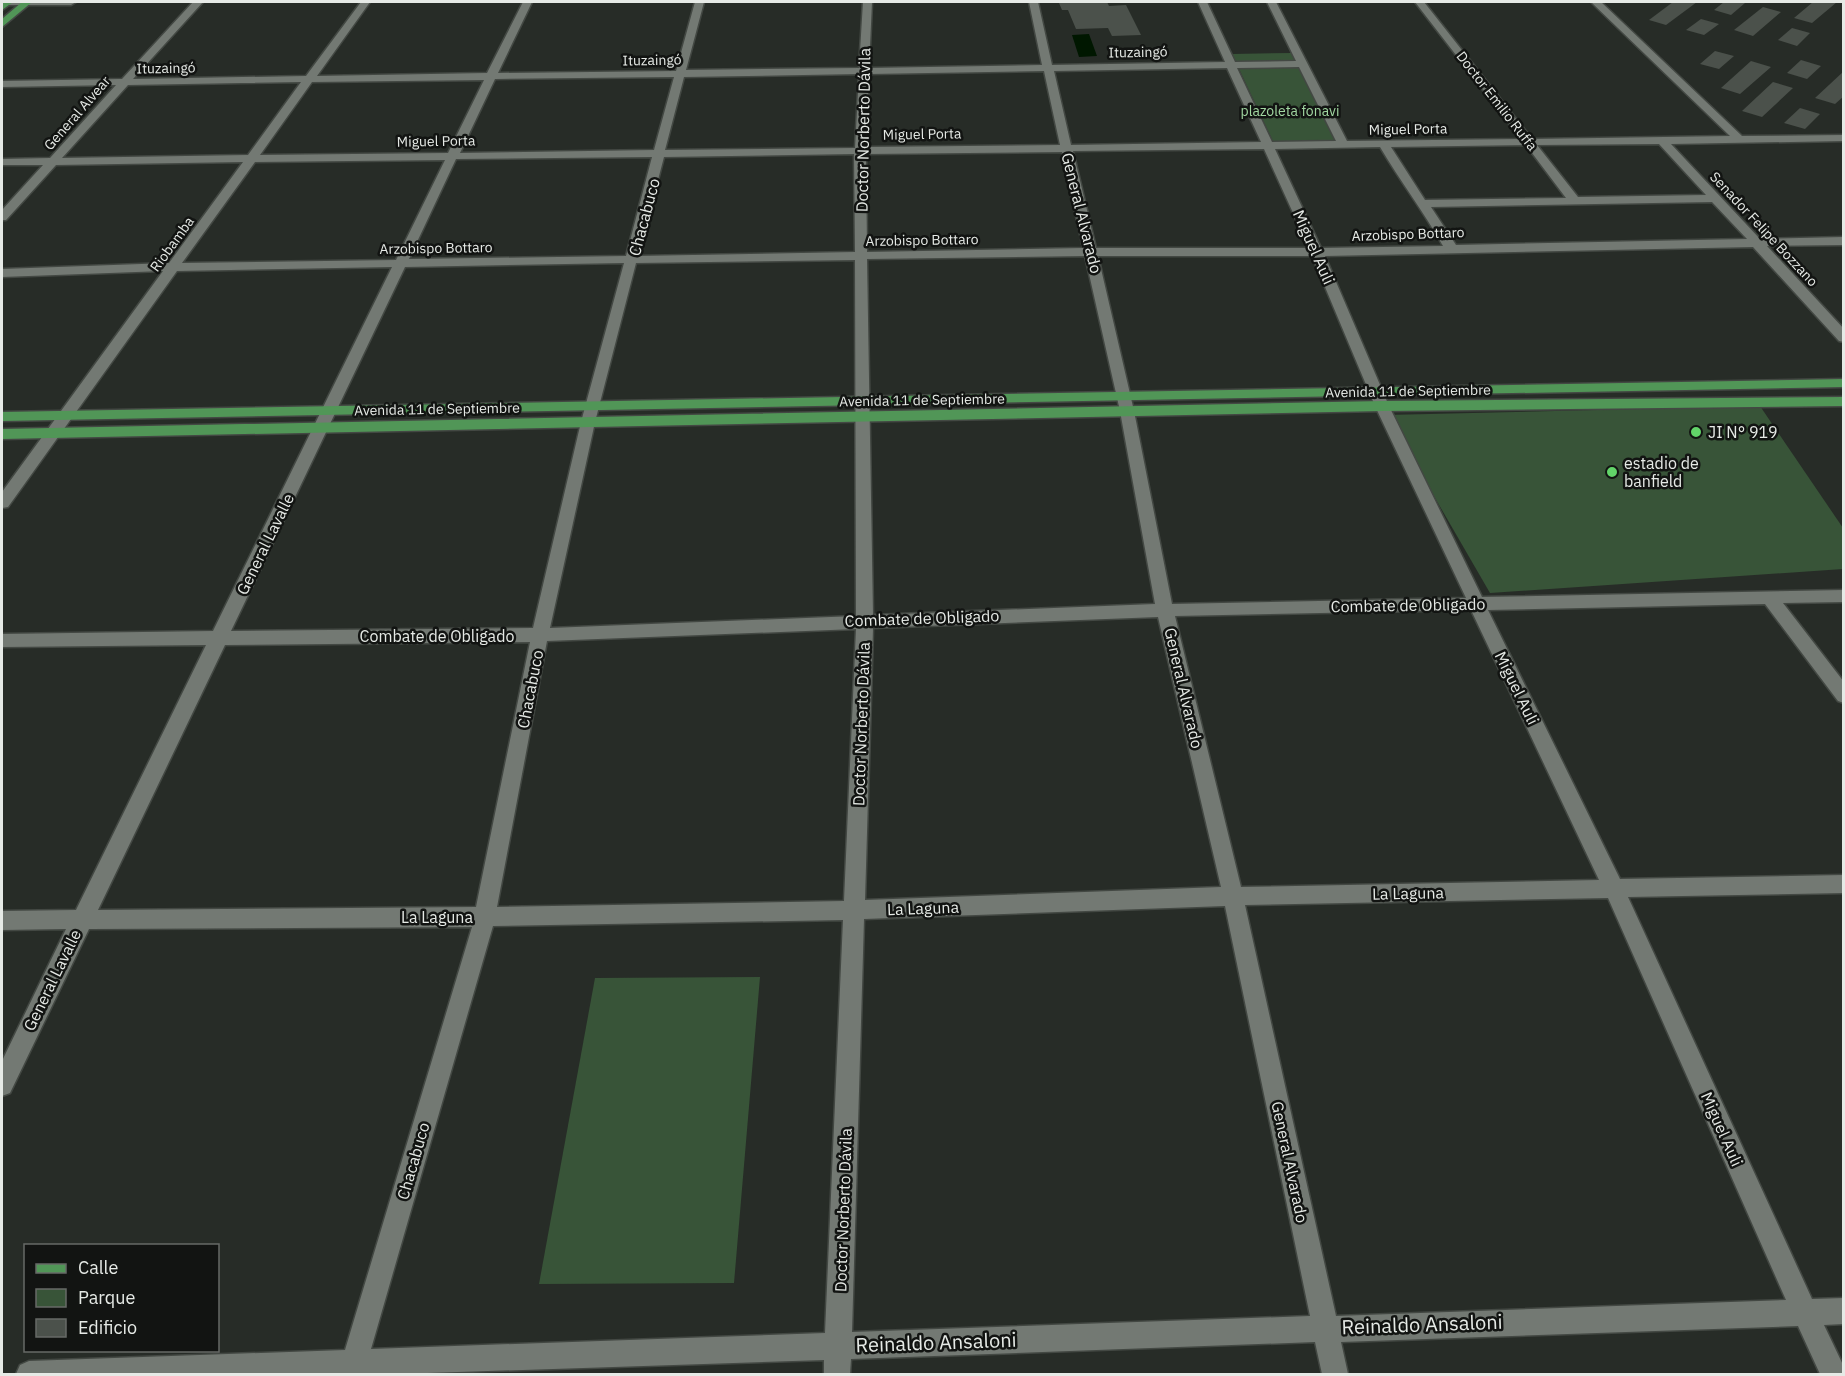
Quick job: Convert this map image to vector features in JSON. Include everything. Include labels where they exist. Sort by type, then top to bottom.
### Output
[{"type":"main road","points":[[2,24],[27,2]]},
{"type":"main road","name":"Avenida 11 de Septiembre","points":[[2,434],[322,427],[591,414],[1379,399],[1844,383]]},
{"type":"main road","name":"Avenida 11 de Septiembre","points":[[1379,399],[1844,400]]},
{"type":"main road","name":"Avenida 11 de Septiembre","points":[[2,417],[330,411],[591,414]]},
{"type":"street","points":[[4,3],[71,2]]},
{"type":"street","name":"General Alvear","points":[[2,217],[198,2]]},
{"type":"street","name":"Riobamba","points":[[2,503],[365,2]]},
{"type":"street","name":"General Lavalle","points":[[2,1085],[527,2]]},
{"type":"street","name":"Chacabuco","points":[[352,1368],[485,917],[540,635],[591,414],[683,73],[699,2]]},
{"type":"street","name":"Doctor Norberto Dávila","points":[[837,1374],[865,620],[860,150],[867,2]]},
{"type":"street","name":"General Alvarado","points":[[1033,2],[1092,252],[1125,404],[1165,610],[1233,896],[1335,1374]]},
{"type":"street","name":"Miguel Auli","points":[[1202,2],[1232,64],[1266,146],[1317,252],[1379,399],[1614,889],[1833,1374]]},
{"type":"street","points":[[1272,2],[1343,145]]},
{"type":"street","name":"Doctor Emilio Ruffa","points":[[1420,2],[1574,200]]},
{"type":"street","points":[[1596,2],[1738,138]]},
{"type":"street","name":"Ituzaingó","points":[[2,84],[1303,64]]},
{"type":"street","name":"Miguel Porta","points":[[2,162],[1844,138]]},
{"type":"street","name":"Senador Felipe Bozzano","points":[[1662,140],[1844,338]]},
{"type":"street","points":[[1384,145],[1451,248]]},
{"type":"street","points":[[1422,204],[1714,198]]},
{"type":"street","name":"Arzobispo Bottaro","points":[[2,273],[400,263],[1092,252],[1317,252],[1844,241]]},
{"type":"street","name":"Combate de Obligado","points":[[2,639],[540,635],[865,620],[1165,610],[1844,596]]},
{"type":"street","points":[[1770,598],[1844,696]]},
{"type":"street","name":"La Laguna","points":[[2,920],[485,917],[856,910],[1233,896],[1844,884]]},
{"type":"street","name":"Reinaldo Ansaloni","points":[[29,1374],[352,1368],[837,1345],[1844,1311]]},
{"type":"green space","name":"plazoleta fonavi","points":[[1292,53],[1339,143],[1275,146],[1232,54]]},
{"type":"green space","name":"estadio de banfield","points":[[1760,406],[1843,528],[1843,569],[1490,593],[1387,415]]},
{"type":"green space","points":[[760,977],[734,1283],[539,1284],[595,978]]},
{"type":"shaded area","points":[[1089,34],[1097,56],[1079,57],[1072,35]]},
{"type":"building","points":[[1107,2],[1109,6],[1126,5],[1141,35],[1112,36],[1108,28],[1076,29],[1068,10],[1062,10],[1059,3]]},
{"type":"building","points":[[1673,2],[1697,2],[1666,25],[1649,20]]},
{"type":"building","points":[[1724,2],[1745,3],[1731,15],[1714,10]]},
{"type":"building","points":[[1813,2],[1837,2],[1812,23],[1794,18]]},
{"type":"building","points":[[1763,7],[1781,12],[1753,36],[1734,30]]},
{"type":"building","points":[[1701,19],[1719,24],[1704,35],[1686,30]]},
{"type":"building","points":[[1792,28],[1810,33],[1797,46],[1778,40]]},
{"type":"building","points":[[1715,51],[1734,56],[1719,69],[1700,64]]},
{"type":"building","points":[[1801,60],[1821,66],[1807,79],[1787,73]]},
{"type":"building","points":[[1751,61],[1771,67],[1740,94],[1721,88]]},
{"type":"building","points":[[1844,71],[1844,96],[1835,104],[1815,98]]},
{"type":"building","points":[[1773,82],[1793,88],[1762,117],[1742,111]]},
{"type":"building","points":[[1800,108],[1820,114],[1805,129],[1784,123]]},
{"type":"place","name":"JI N° 919","points":[[1696,432]]},
{"type":"place","name":"estadio de banfield","points":[[1612,472]]}]
